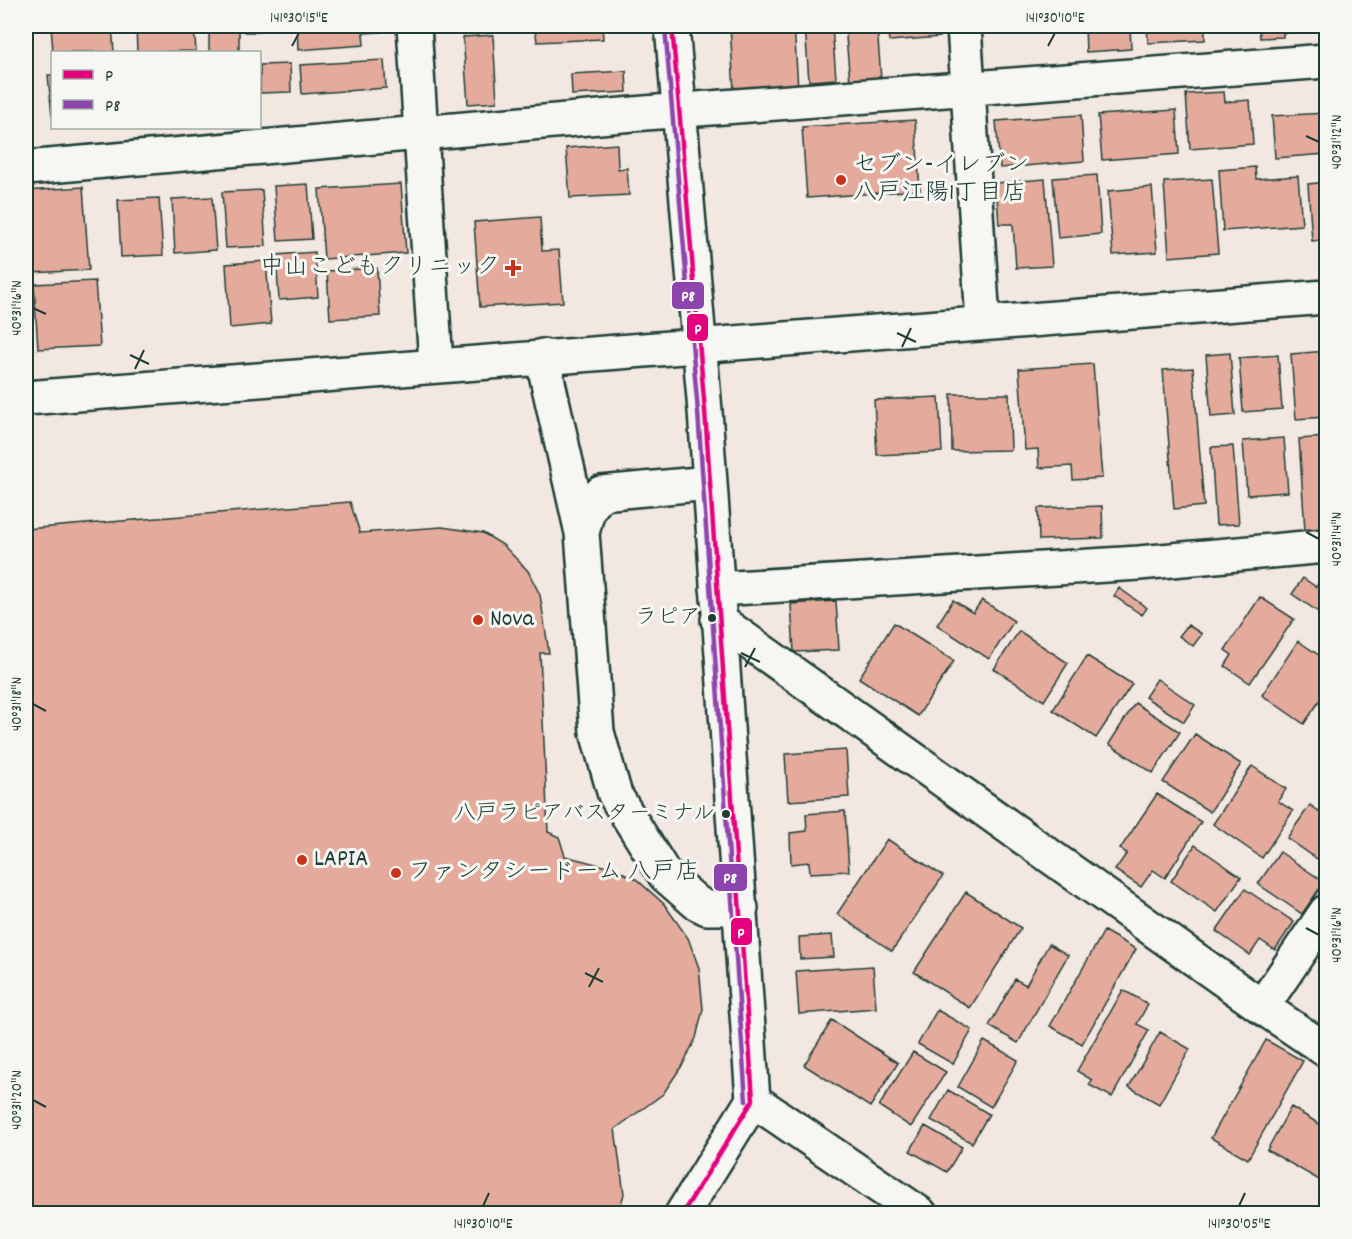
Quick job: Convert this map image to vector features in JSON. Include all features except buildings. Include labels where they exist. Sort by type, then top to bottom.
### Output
[{"type":"street","points":[[414,26],[436,364]]},
{"type":"street","points":[[672,26],[700,344],[753,1100],[682,1214]]},
{"type":"street","points":[[964,26],[983,322]]},
{"type":"street","points":[[26,168],[422,132],[1326,61]]},
{"type":"street","points":[[26,398],[436,364],[1326,297]]},
{"type":"street","points":[[542,356],[582,533],[597,732],[615,795],[665,875],[697,903],[707,908],[741,908]]},
{"type":"street","points":[[582,533],[588,510],[601,493],[710,483]]},
{"type":"street","points":[[718,604],[1326,546]]},
{"type":"street","points":[[718,604],[1262,1007],[1326,1050]]},
{"type":"street","points":[[1262,1007],[1326,912]]},
{"type":"street","points":[[753,1100],[920,1214]]},
{"type":"transit line","name":"P","points":[[672,26],[705,411],[753,1100],[682,1214]]},
{"type":"transit line","name":"P8","points":[[665,27],[698,412],[746,1101]]},
{"type":"place","name":"セブン-イレブン 八戸江陽1丁目店","points":[[841,180]]},
{"type":"place","name":"中山こどもクリニック","points":[[513,268]]},
{"type":"place","name":"ラピア","points":[[712,618]]},
{"type":"place","name":"Nova","points":[[478,620]]},
{"type":"place","name":"八戸ラピアバスターミナル","points":[[726,814]]},
{"type":"place","name":"LAPIA","points":[[302,860]]},
{"type":"place","name":"ファンタシードーム 八戸店","points":[[396,873]]}]
